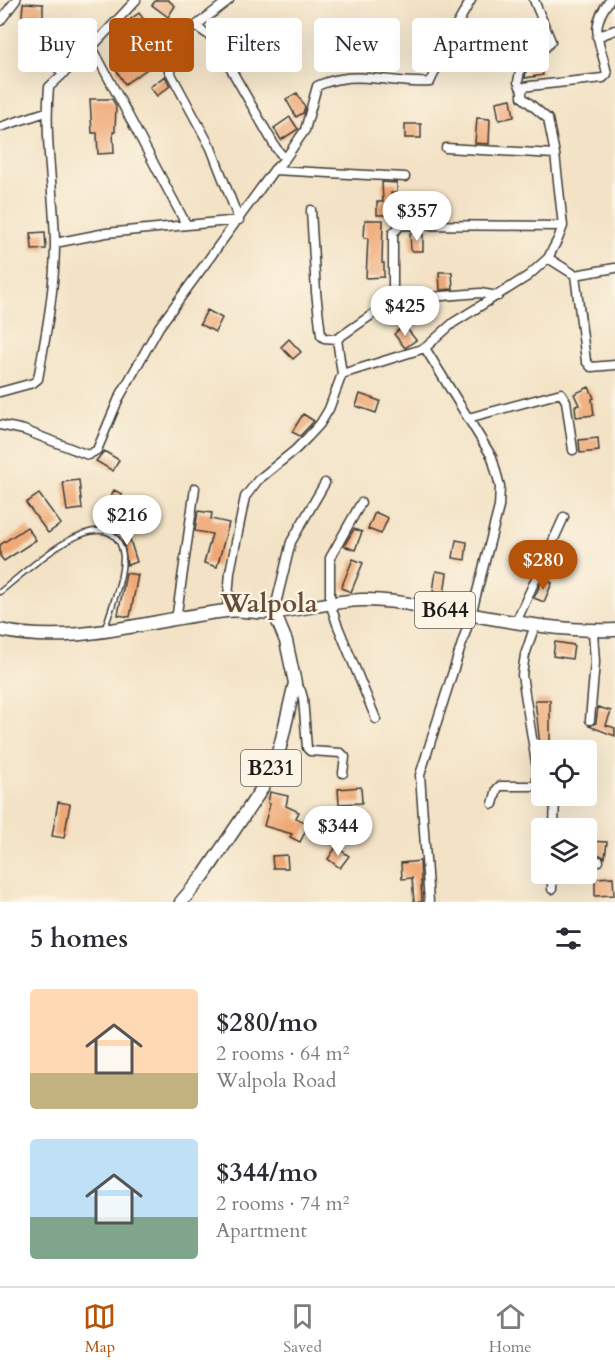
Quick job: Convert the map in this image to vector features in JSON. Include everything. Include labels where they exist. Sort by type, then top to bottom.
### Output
[{"type":"main road","name":"B644","points":[[0,630],[16,634],[53,637],[227,611],[274,612],[363,600],[390,602],[535,625],[593,631],[615,630]]},
{"type":"main road","name":"B231","points":[[181,902],[204,875],[261,790],[280,747],[295,683],[286,641],[274,612]]},
{"type":"street","points":[[0,21],[16,0]]},
{"type":"street","points":[[97,42],[136,0]]},
{"type":"street","points":[[229,0],[180,38],[165,53],[164,61],[211,148],[239,220]]},
{"type":"street","points":[[0,425],[24,430],[88,455],[97,450],[119,398],[159,327],[305,130],[317,86],[338,79],[365,77],[411,83],[430,82],[471,0]]},
{"type":"street","points":[[342,374],[425,348],[453,323],[528,276],[548,258],[558,239],[563,226],[555,154],[548,119],[522,97],[518,82],[522,58],[546,47],[551,41],[534,0]]},
{"type":"street","points":[[522,91],[525,87],[603,78],[607,74],[597,37],[597,23],[602,10],[610,0]]},
{"type":"street","points":[[197,27],[213,38],[276,148],[285,159]]},
{"type":"street","points":[[597,37],[615,30]]},
{"type":"street","points":[[97,56],[186,225]]},
{"type":"street","points":[[0,392],[38,379],[49,314],[55,243],[46,112],[49,87],[63,72]]},
{"type":"street","points":[[0,127],[46,112]]},
{"type":"street","points":[[446,148],[555,154]]},
{"type":"street","points":[[274,170],[405,177]]},
{"type":"street","points":[[311,210],[316,292],[321,334],[324,338],[337,339],[393,300],[480,293],[498,296]]},
{"type":"street","points":[[55,243],[106,233],[239,220]]},
{"type":"street","points":[[393,300],[393,233],[401,225],[563,226]]},
{"type":"street","points":[[548,258],[575,275],[615,268]]},
{"type":"street","points":[[575,275],[586,361],[591,367],[615,365]]},
{"type":"street","points":[[227,611],[230,572],[245,496],[258,480],[295,450],[320,424],[329,409],[342,374],[337,339]]},
{"type":"street","points":[[425,348],[492,458],[500,486],[499,507],[471,615],[420,775],[429,902]]},
{"type":"street","points":[[468,418],[561,393],[566,401],[573,450]]},
{"type":"street","points":[[274,612],[291,542],[325,483]]},
{"type":"street","points":[[176,620],[195,488]]},
{"type":"street","points":[[361,503],[330,558],[330,603],[376,719]]},
{"type":"street","points":[[516,622],[564,518]]},
{"type":"street","points":[[532,740],[522,675],[525,655],[535,625]]},
{"type":"street","points":[[590,720],[596,662],[593,631]]},
{"type":"street","points":[[295,683],[303,698],[307,748],[310,751],[341,753],[345,757],[343,773]]},
{"type":"street","points":[[493,804],[500,786],[531,786]]},
{"type":"street","points":[[552,884],[552,889]]},
{"type":"lane","points":[[0,592],[62,543],[94,529],[102,529],[114,535],[120,543],[123,556],[119,581],[104,631]]},
{"type":"building","points":[[156,0],[168,0],[175,6],[168,17],[152,5]]},
{"type":"building","points":[[23,3],[43,4],[43,17],[22,16]]},
{"type":"building","points":[[139,13],[143,18],[132,18]]},
{"type":"building","points":[[118,72],[143,72],[125,84]]},
{"type":"building","points":[[526,72],[543,72],[543,75],[525,78]]},
{"type":"building","points":[[165,76],[170,86],[157,96],[150,87]]},
{"type":"building","points":[[297,93],[305,107],[303,113],[296,117],[286,99]]},
{"type":"building","points":[[90,99],[112,99],[116,106],[115,132],[113,132],[114,153],[98,154],[97,133],[92,133]]},
{"type":"building","points":[[511,99],[514,117],[499,120],[496,102]]},
{"type":"building","points":[[290,117],[298,129],[281,140],[274,128]]},
{"type":"building","points":[[477,118],[490,119],[489,144],[475,143]]},
{"type":"building","points":[[405,124],[421,124],[421,138],[405,138]]},
{"type":"building","points":[[382,182],[397,183],[397,193],[391,193],[392,215],[377,215],[377,202],[383,202]]},
{"type":"building","points":[[365,220],[383,220],[384,277],[366,278],[368,238],[364,238]]},
{"type":"building","points":[[45,232],[46,249],[32,250],[31,233]]},
{"type":"building","points":[[410,233],[423,233],[423,251],[411,251]]},
{"type":"building","points":[[439,272],[452,272],[453,289],[440,290]]},
{"type":"building","points":[[207,310],[222,318],[215,332],[200,324]]},
{"type":"building","points":[[404,325],[416,340],[405,348],[394,334]]},
{"type":"building","points":[[289,339],[301,352],[293,359],[281,347]]},
{"type":"building","points":[[589,387],[594,398],[592,399],[594,415],[576,417],[575,406],[579,405],[574,394]]},
{"type":"building","points":[[360,394],[380,401],[376,413],[356,406]]},
{"type":"building","points":[[303,414],[314,421],[300,436],[292,432]]},
{"type":"building","points":[[598,438],[599,451],[580,453],[579,440]]},
{"type":"building","points":[[104,451],[119,460],[113,471],[96,461]]},
{"type":"building","points":[[79,480],[82,509],[67,511],[63,482]]},
{"type":"building","points":[[114,490],[122,494],[108,528],[106,528],[99,525]]},
{"type":"building","points":[[39,494],[61,524],[48,533],[26,503]]},
{"type":"building","points":[[198,511],[212,513],[211,519],[229,523],[217,567],[204,563],[212,534],[195,531]]},
{"type":"building","points":[[375,512],[388,518],[381,534],[368,529]]},
{"type":"building","points":[[27,527],[36,540],[4,561],[0,556],[0,545]]},
{"type":"building","points":[[126,527],[137,562],[127,565],[124,545],[115,531]]},
{"type":"building","points":[[354,529],[362,532],[355,550],[344,546]]},
{"type":"building","points":[[456,540],[467,542],[465,560],[453,558]]},
{"type":"building","points":[[353,559],[363,563],[351,592],[341,588]]},
{"type":"building","points":[[436,571],[447,573],[444,594],[433,592]]},
{"type":"building","points":[[126,573],[138,575],[130,617],[118,615]]},
{"type":"building","points":[[543,579],[552,583],[544,602],[534,598]]},
{"type":"building","points":[[555,642],[574,645],[572,659],[553,656]]},
{"type":"building","points":[[535,700],[550,700],[550,740],[539,740]]},
{"type":"building","points":[[598,707],[611,711],[606,725],[615,728],[615,736],[589,726],[596,723]]},
{"type":"building","points":[[361,787],[362,803],[339,804],[338,789]]},
{"type":"building","points":[[270,792],[288,796],[286,806],[299,812],[296,818],[309,824],[300,842],[290,837],[292,834],[264,826],[270,804],[268,803]]},
{"type":"building","points":[[58,802],[70,804],[64,838],[52,836]]},
{"type":"building","points":[[597,842],[607,842],[605,858],[597,855]]},
{"type":"building","points":[[336,847],[349,856],[340,868],[328,859]]},
{"type":"building","points":[[287,855],[288,868],[273,868],[272,856]]},
{"type":"building","points":[[420,861],[422,902],[414,902],[412,878],[402,879],[401,863]]},
{"type":"building","points":[[613,877],[614,895],[595,896],[597,878]]},
{"type":"district","name":"Walpola","points":[[269,603]]}]
